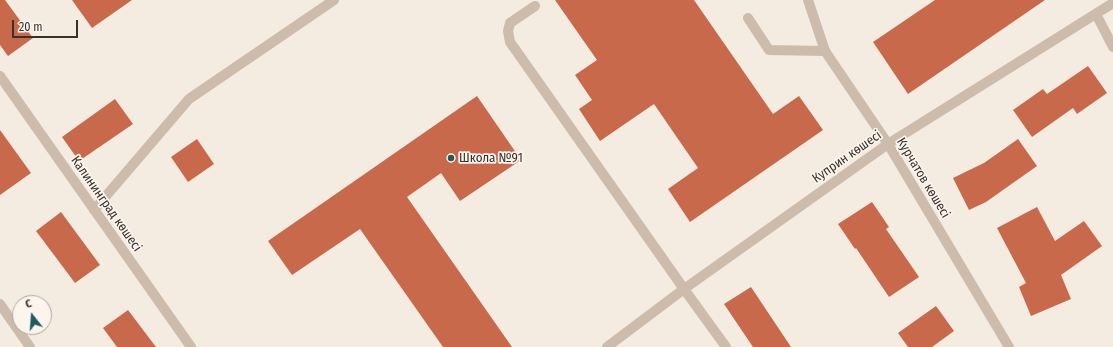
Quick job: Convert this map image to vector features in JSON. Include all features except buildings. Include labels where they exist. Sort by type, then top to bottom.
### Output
[{"type":"street","points":[[94,210],[188,99],[334,0]]},
{"type":"street","name":"Курчатов көшесі","points":[[808,0],[825,51],[888,144],[1009,347]]},
{"type":"street","name":"Куприн көшесі","points":[[607,347],[684,289],[888,144],[1113,3]]},
{"type":"street","points":[[535,6],[510,23],[508,31],[510,42],[726,347]]},
{"type":"street","points":[[1096,14],[1113,47]]},
{"type":"street","points":[[748,18],[769,50],[825,51]]},
{"type":"street","name":"Калининград көшесі","points":[[0,76],[191,347]]},
{"type":"street","points":[[0,304],[30,347]]},
{"type":"place","name":"Школа №91","points":[[451,158]]}]
